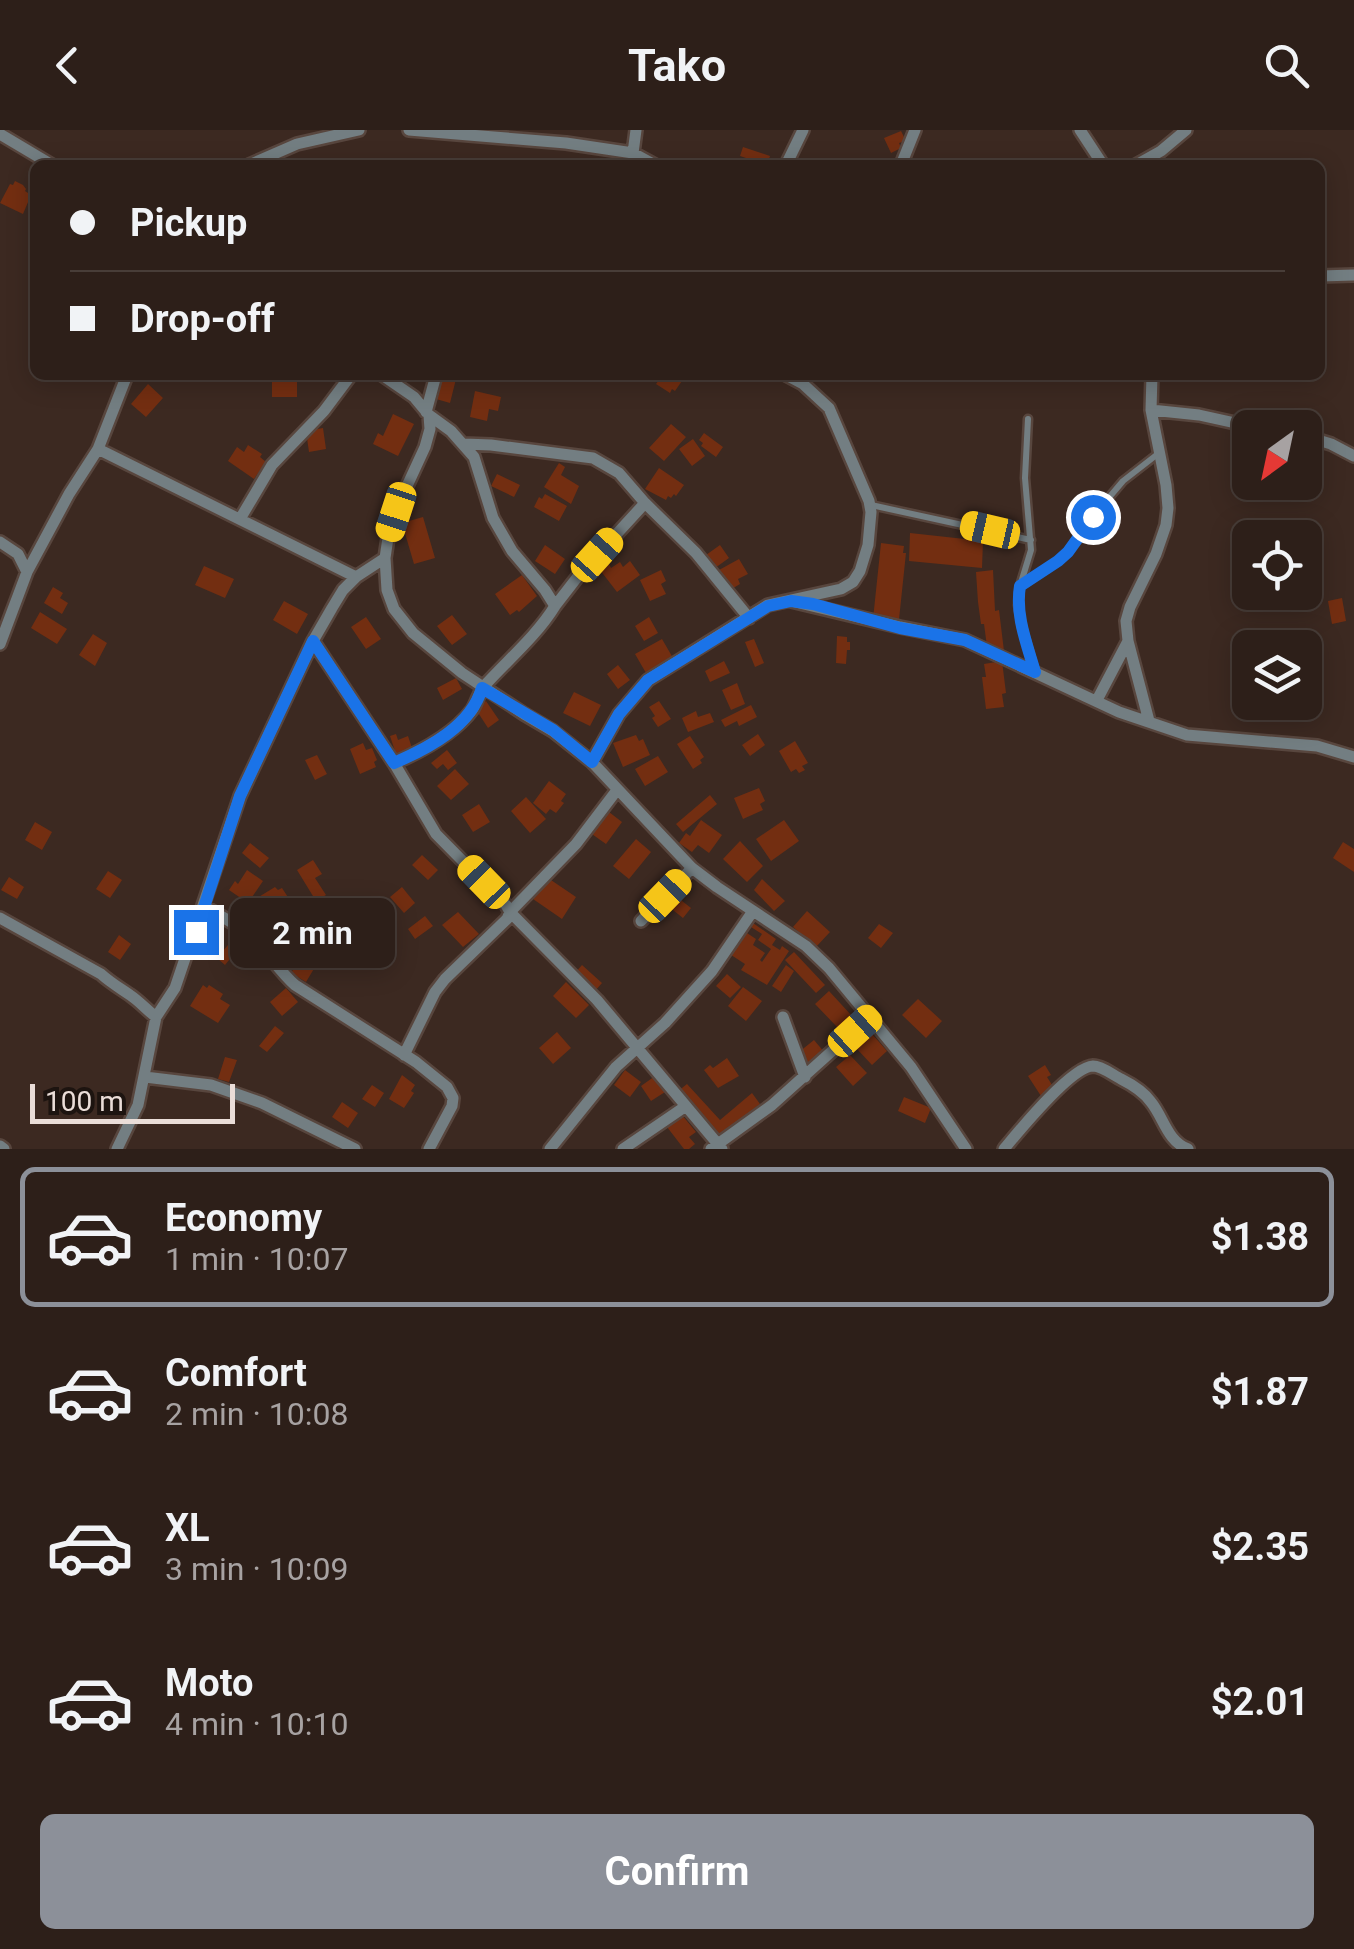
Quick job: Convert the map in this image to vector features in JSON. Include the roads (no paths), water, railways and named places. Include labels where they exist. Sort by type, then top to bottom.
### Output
[{"type":"street","points":[[260,160],[297,144],[358,130]]},
{"type":"street","points":[[409,130],[500,133],[634,153],[647,160]]},
{"type":"street","points":[[634,153],[636,130]]},
{"type":"street","points":[[789,160],[804,130]]},
{"type":"street","points":[[903,160],[915,130]]},
{"type":"street","points":[[1080,130],[1101,160]]},
{"type":"street","points":[[1145,160],[1186,130]]},
{"type":"street","points":[[0,134],[44,160]]},
{"type":"street","points":[[1325,276],[1354,274]]},
{"type":"street","points":[[0,644],[27,572],[98,449],[126,380]]},
{"type":"street","points":[[240,519],[272,465],[324,411],[347,380]]},
{"type":"street","points":[[389,380],[414,397],[474,456],[493,518],[512,551],[555,606]]},
{"type":"street","points":[[435,380],[425,447],[396,512],[384,558],[394,609],[413,633],[482,688],[553,730],[592,762],[692,868],[806,946],[829,968],[911,1068],[966,1149]]},
{"type":"street","points":[[592,762],[619,714],[648,680],[768,606],[841,589],[856,578],[868,545],[871,505],[830,408],[795,380]]},
{"type":"street","points":[[1149,721],[1126,621],[1156,554],[1168,508],[1151,410],[1152,380]]},
{"type":"street","points":[[1151,410],[1232,422]]},
{"type":"street","points":[[1322,441],[1354,456]]},
{"type":"street","points":[[464,444],[593,458],[619,473],[696,553],[749,618]]},
{"type":"street","points":[[98,449],[356,577]]},
{"type":"street","points":[[394,763],[454,728],[475,706],[482,688],[526,643],[579,575],[645,503]]},
{"type":"street","points":[[3,544],[19,550],[40,550]]},
{"type":"street","points":[[3,544],[18,554],[27,572]]},
{"type":"street","points":[[117,1149],[138,1105],[156,1017],[176,988],[240,796],[313,641],[338,599],[356,577],[384,558]]},
{"type":"street","points":[[791,601],[965,640],[1120,712],[1187,734],[1317,746],[1354,757]]},
{"type":"street","points":[[313,641],[436,834],[597,1000],[717,1147],[805,1077],[870,1017]]},
{"type":"street","points":[[1097,700],[1128,642]]},
{"type":"street","points":[[404,1055],[445,979],[576,844],[617,790]]},
{"type":"street","points":[[640,921],[692,868]]},
{"type":"street","points":[[205,906],[252,938],[295,985],[448,1087],[452,1098],[449,1115],[429,1149]]},
{"type":"street","points":[[550,1149],[637,1046],[702,983],[752,911]]},
{"type":"street","points":[[0,918],[102,974],[156,1017]]},
{"type":"street","points":[[783,1016],[805,1077]]},
{"type":"street","points":[[1004,1149],[1051,1096],[1090,1066],[1126,1081],[1149,1098],[1171,1138],[1188,1149]]},
{"type":"street","points":[[145,1077],[210,1086],[262,1103],[355,1149]]},
{"type":"street","points":[[623,1149],[686,1106]]},
{"type":"lane","points":[[1028,419],[1024,478],[1031,540],[1018,605],[1035,672]]},
{"type":"lane","points":[[1020,586],[1068,552],[1123,481],[1160,453]]},
{"type":"lane","points":[[871,505],[1031,540]]}]
